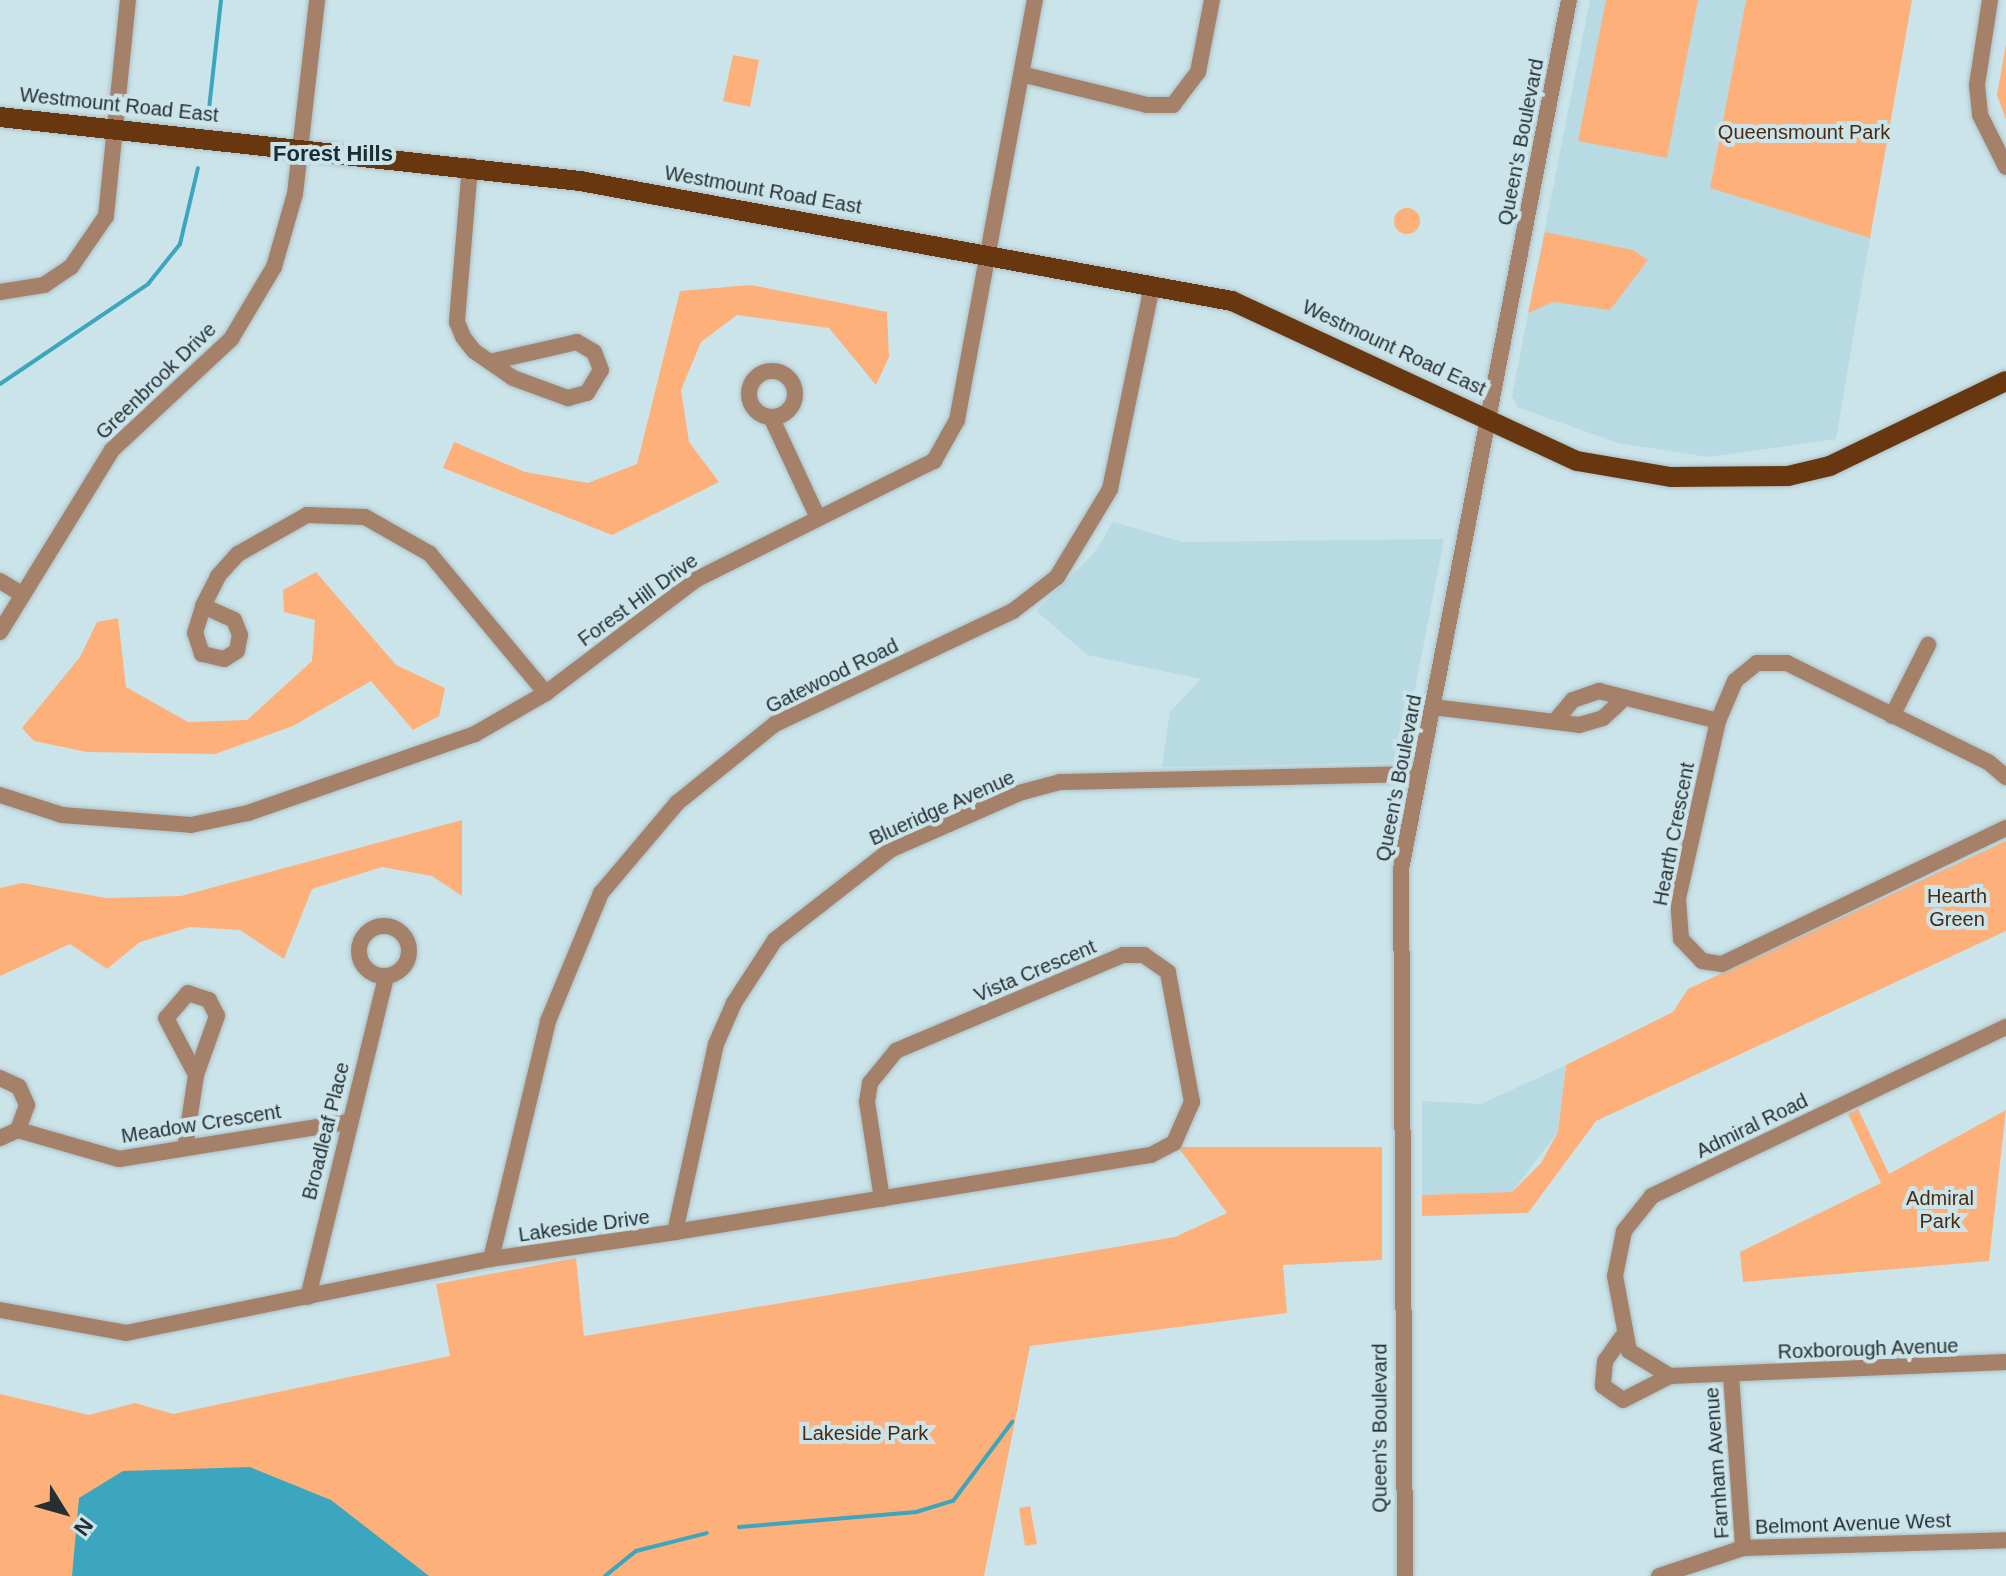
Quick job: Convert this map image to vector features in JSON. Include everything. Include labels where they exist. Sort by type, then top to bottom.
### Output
[{"type":"main road","name":"Westmount Road East","points":[[0,117],[470,166],[986,254],[1249,307],[1577,461],[1671,477],[1788,476],[1871,451],[2006,381]]},
{"type":"street","points":[[0,292],[44,285],[92,245],[106,216],[128,0]]},
{"type":"street","name":"Greenbrook Drive","points":[[0,632],[112,450],[231,339],[254,303],[287,229],[302,147],[317,0]]},
{"type":"street","name":"Forest Hill Drive","points":[[0,795],[62,815],[191,825],[248,813],[475,734],[546,693],[697,579],[818,518],[913,475],[949,440],[1035,0]]},
{"type":"street","points":[[1021,74],[1147,105],[1173,105],[1198,72],[1212,0]]},
{"type":"street","name":"Queen's Boulevard","points":[[1405,1576],[1398,951],[1401,869],[1569,0]]},
{"type":"street","points":[[1997,6],[1977,85],[1980,115],[2006,167]]},
{"type":"street","points":[[470,166],[457,322],[490,362],[568,398],[587,393],[601,370],[594,352],[577,342],[490,362]]},
{"type":"street","name":"Gatewood Road","points":[[491,1259],[548,1021],[601,893],[677,803],[775,724],[1013,611],[1057,577],[1110,489],[1152,287]]},
{"type":"street","points":[[771,417],[818,518]]},
{"type":"street","points":[[203,606],[218,576],[264,534],[307,515],[365,517],[430,554],[546,693]]},
{"type":"street","points":[[0,581],[22,594]]},
{"type":"street","points":[[1892,716],[1928,645]]},
{"type":"street","name":"Hearth Crescent","points":[[2006,777],[1892,716],[1771,661],[1735,681],[1718,721],[1677,922],[1687,949],[1711,965],[2006,828]]},
{"type":"street","points":[[1556,720],[1585,694],[1718,721]]},
{"type":"street","points":[[1433,707],[1526,722],[1556,720],[1593,723],[1620,702]]},
{"type":"street","name":"Blueridge Avenue","points":[[675,1232],[716,1044],[734,1003],[775,940],[890,850],[1019,793],[1060,782],[1418,774]]},
{"type":"street","name":"Vista Crescent","points":[[882,1199],[867,1102],[888,1059],[1123,955],[1157,961],[1177,995],[1192,1102],[1189,1124],[1174,1143]]},
{"type":"street","name":"Broadleaf Place","points":[[308,1297],[347,1122],[386,976]]},
{"type":"street","name":"Admiral Road","points":[[1622,1337],[1616,1254],[1652,1196],[2006,1027]]},
{"type":"street","points":[[185,1148],[196,1075]]},
{"type":"street","points":[[0,1078],[24,1095],[18,1130],[0,1138]]},
{"type":"street","name":"Meadow Crescent","points":[[18,1130],[119,1159],[347,1122]]},
{"type":"street","name":"Lakeside Drive","points":[[0,1310],[126,1333],[491,1259],[1151,1155],[1174,1143]]},
{"type":"street","points":[[1670,1376],[1641,1362],[1622,1337],[1605,1361],[1603,1386],[1623,1400],[1670,1376],[1731,1375]]},
{"type":"street","name":"Roxborough Avenue","points":[[1731,1375],[2006,1362]]},
{"type":"street","name":"Farnham Avenue","points":[[1731,1375],[1743,1548]]},
{"type":"street","name":"Belmont Avenue West","points":[[1659,1576],[1743,1548],[2006,1540]]},
{"type":"shaded area","points":[[1590,0],[1746,0],[1710,188],[1870,238],[1836,439],[1708,457],[1618,443],[1517,407],[1512,396]]},
{"type":"shaded area","points":[[1113,522],[1183,542],[1444,539],[1401,762],[1162,767],[1170,712],[1201,679],[1088,655],[1036,611],[1095,552]]},
{"type":"shaded area","points":[[1566,1065],[1558,1132],[1512,1192],[1422,1195],[1422,1101],[1481,1104]]},
{"type":"green space","points":[[1606,0],[1698,0],[1667,158],[1578,141]]},
{"type":"green space","name":"Queensmount Park","points":[[1746,0],[1912,0],[1870,238],[1710,188]]},
{"type":"green space","points":[[2006,44],[2006,120],[1997,95]]},
{"type":"green space","points":[[733,55],[759,60],[750,107],[723,101]]},
{"type":"green space","points":[[1407,208],[1416,212],[1420,221],[1416,230],[1407,234],[1398,230],[1394,221],[1398,212]]},
{"type":"green space","points":[[1545,232],[1633,250],[1648,260],[1610,310],[1553,302],[1528,313]]},
{"type":"green space","points":[[751,285],[887,312],[889,357],[876,385],[829,328],[737,315],[701,342],[681,390],[689,442],[719,482],[612,535],[443,468],[454,442],[525,472],[588,483],[637,464],[680,291]]},
{"type":"green space","points":[[316,572],[396,665],[445,688],[439,716],[413,730],[371,681],[293,726],[215,754],[87,752],[34,741],[22,728],[80,657],[97,622],[118,618],[126,687],[188,722],[247,720],[312,661],[315,620],[284,612],[283,590]]},
{"type":"green space","points":[[462,820],[462,896],[432,876],[382,867],[312,889],[284,959],[240,930],[190,927],[140,942],[107,969],[70,944],[0,976],[0,888],[22,883],[106,898],[181,896]]},
{"type":"green space","name":"Hearth Green","points":[[2006,841],[2006,931],[1596,1121],[1528,1213],[1422,1216],[1422,1195],[1512,1192],[1541,1163],[1558,1132],[1566,1065],[1673,1012],[1688,989]]},
{"type":"green space","name":"Admiral Park","points":[[1858,1109],[1889,1174],[2006,1110],[1989,1261],[1743,1282],[1740,1252],[1881,1183],[1848,1114]]},
{"type":"green space","name":"Lakeside Park","points":[[1178,1147],[1382,1147],[1382,1260],[1283,1265],[1287,1313],[1030,1346],[984,1576],[0,1576],[0,1394],[89,1415],[135,1403],[173,1414],[450,1356],[436,1284],[576,1258],[584,1336],[1175,1237],[1227,1213]]},
{"type":"green space","points":[[1030,1506],[1037,1544],[1025,1546],[1019,1508]]},
{"type":"water","points":[[250,1467],[331,1500],[429,1576],[72,1576],[79,1498],[123,1471]]},
{"type":"waterway","points":[[209,109],[221,0]]},
{"type":"waterway","points":[[0,384],[148,284],[180,244],[198,168]]},
{"type":"waterway","points":[[739,1527],[916,1512],[953,1501],[1012,1422]]},
{"type":"waterway","points":[[605,1576],[636,1551],[707,1533]]},
{"type":"district","name":"Forest Hills","points":[[333,154]]}]
